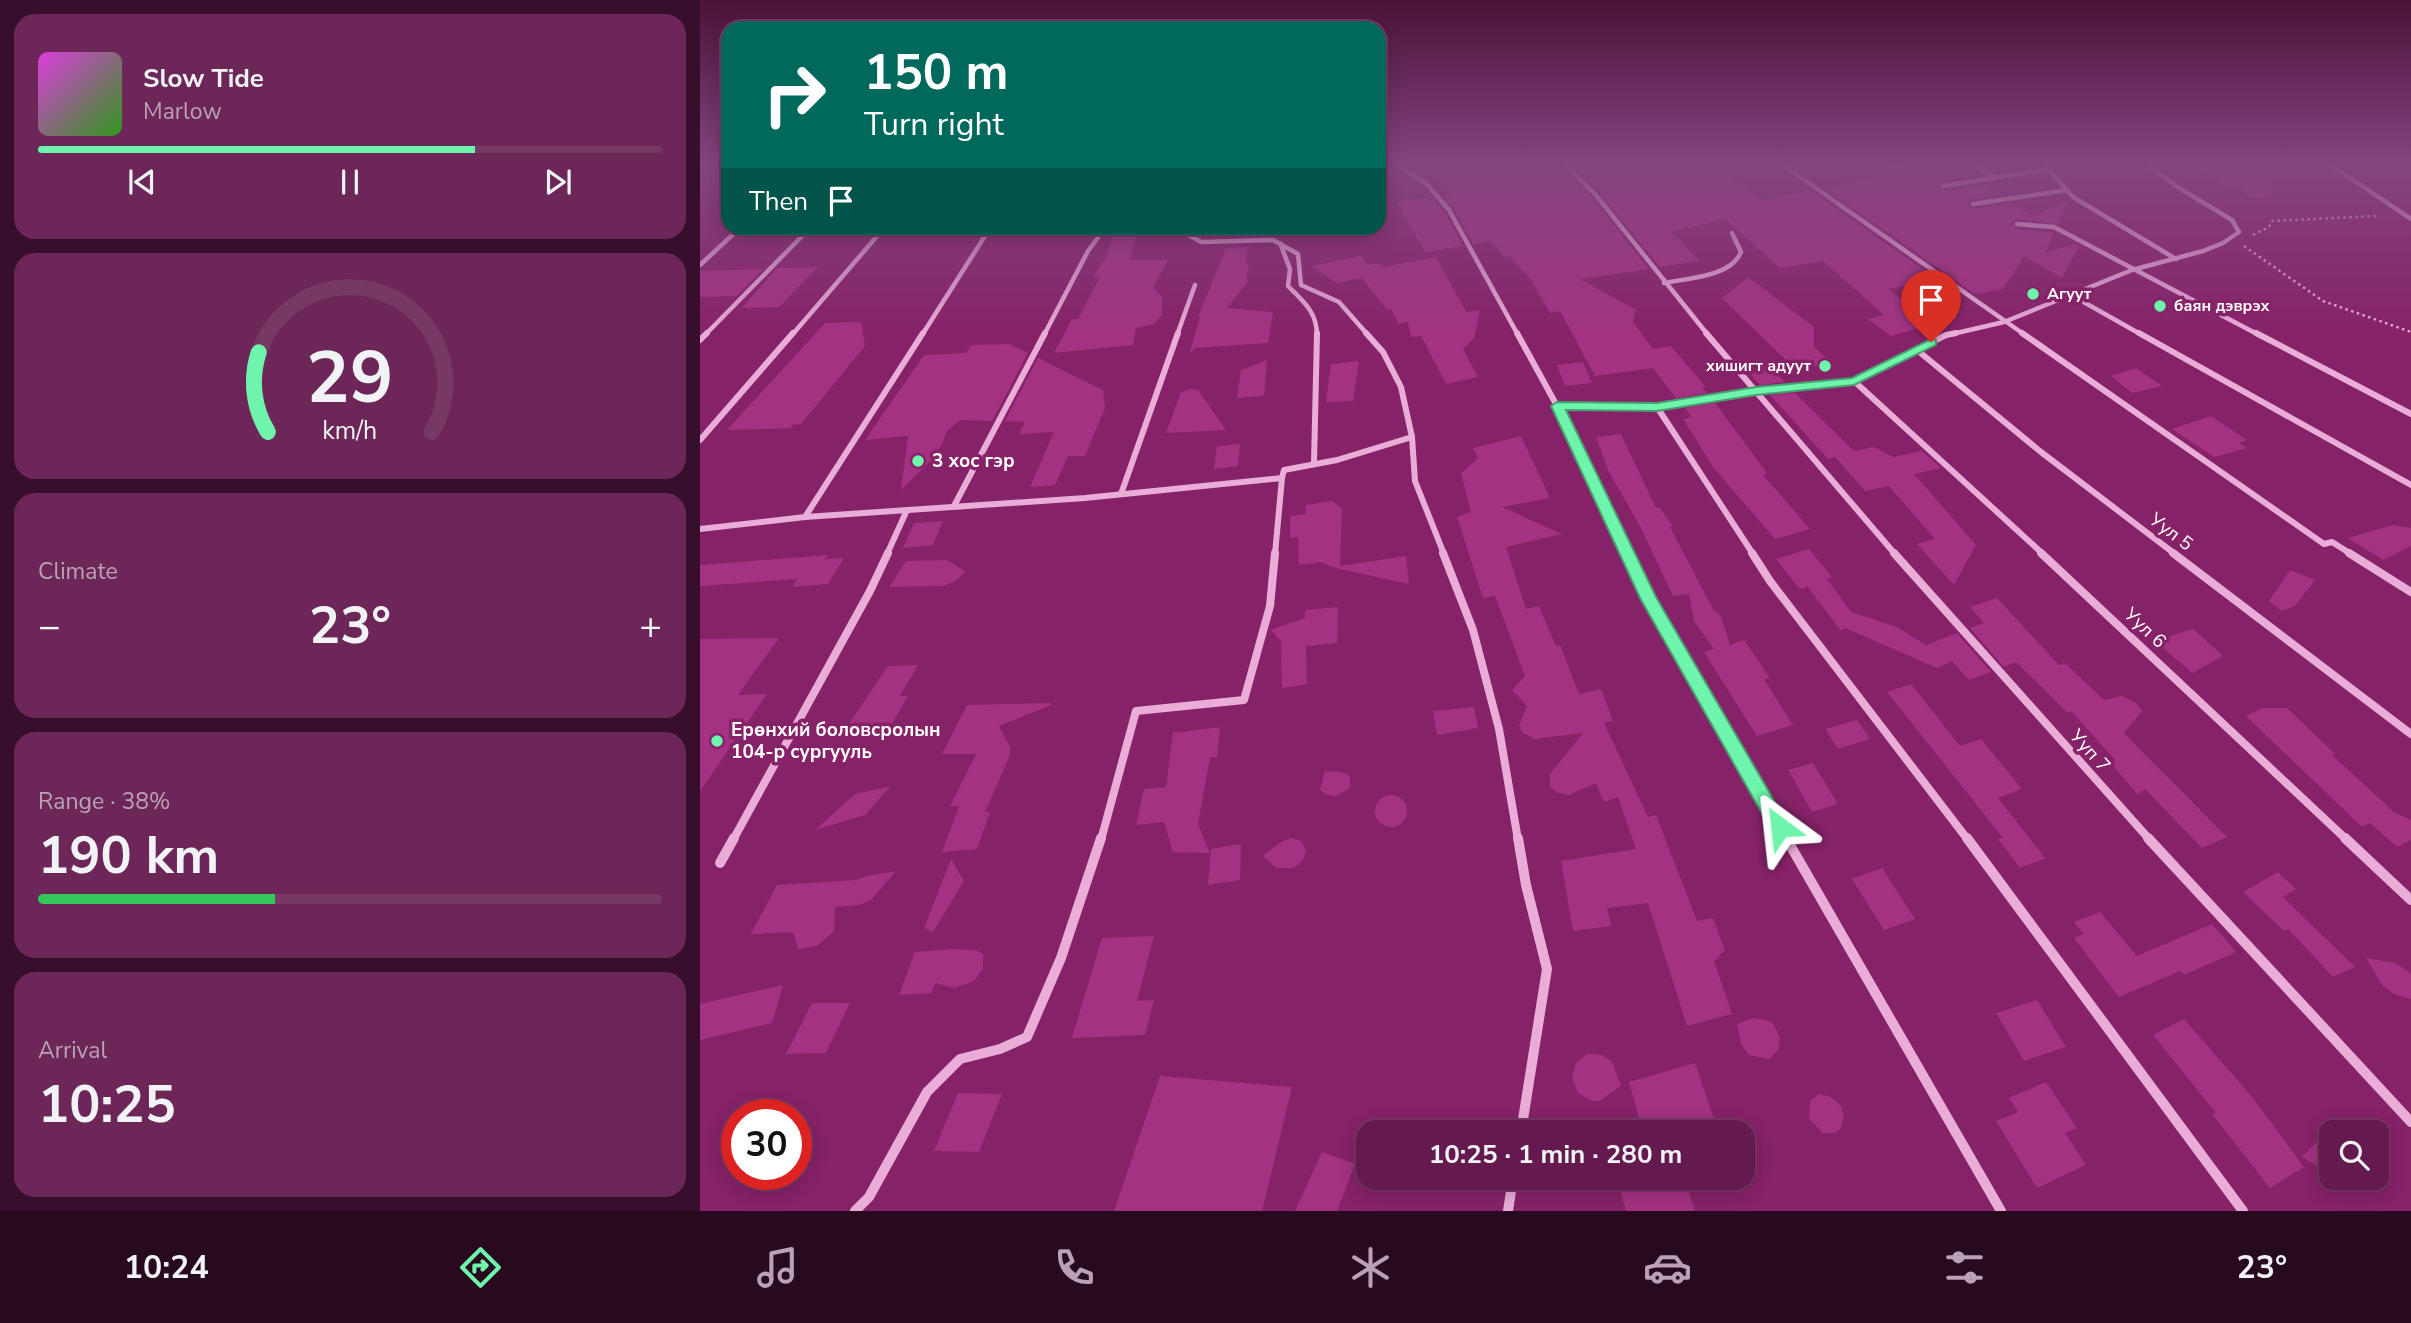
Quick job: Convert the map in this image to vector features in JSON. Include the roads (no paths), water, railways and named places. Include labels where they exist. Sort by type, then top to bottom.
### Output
[{"type":"street","points":[[1455,222],[1557,406],[1648,598],[2001,1211]]},
{"type":"street","name":"Ууп 7","points":[[1617,222],[1843,495],[2096,782],[2411,1122]]},
{"type":"street","points":[[1863,222],[2324,544],[2332,542],[2411,592]]},
{"type":"street","points":[[2114,222],[2176,259]]},
{"type":"street","points":[[1557,406],[1657,407],[1756,391],[1854,381],[1946,335],[2004,322],[2132,270],[2223,243],[2239,232],[2233,222]]},
{"type":"street","points":[[2017,224],[2054,227],[2411,414]]},
{"type":"street","points":[[1664,282],[1727,269],[1737,262],[1741,252],[1732,233]]},
{"type":"street","points":[[700,265],[732,235]]},
{"type":"street","points":[[700,340],[803,235]]},
{"type":"street","points":[[700,440],[878,235]]},
{"type":"street","points":[[805,517],[986,235]]},
{"type":"street","points":[[954,506],[1083,261],[1100,235]]},
{"type":"street","points":[[1188,235],[1201,242],[1273,240],[1298,254],[1301,285],[1339,302],[1383,352],[1401,387],[1412,437],[1415,481],[1473,630],[1499,729],[1526,885],[1547,969],[1523,1120]]},
{"type":"street","points":[[1280,243],[1290,269],[1288,286],[1309,306],[1317,323],[1314,463]]},
{"type":"street","points":[[1121,494],[1195,285]]},
{"type":"street","points":[[2073,296],[2303,422],[2411,485]]},
{"type":"street","name":"Уул 5","points":[[1917,350],[2041,452],[2411,734]]},
{"type":"street","name":"Уул 6","points":[[1854,381],[2021,533],[2411,900]]},
{"type":"street","points":[[1657,407],[1770,581],[2038,931],[2243,1211]]},
{"type":"street","points":[[855,1211],[869,1197],[927,1092],[960,1059],[1000,1049],[1027,1037],[1043,1004],[1097,861],[1136,711],[1244,700],[1270,606],[1284,470],[1337,460],[1412,437]]},
{"type":"street","points":[[700,529],[805,517],[1121,494],[1282,478]]},
{"type":"street","points":[[720,863],[870,591],[907,510]]},
{"type":"street","points":[[1508,1211],[1511,1190]]},
{"type":"place","name":"Агуут","points":[[2033,294]]},
{"type":"place","name":"баян дэврэх","points":[[2160,306]]},
{"type":"place","name":"хишигт адуут","points":[[1825,366]]},
{"type":"place","name":"3 хос гэр","points":[[918,461]]},
{"type":"place","name":"Ерөнхий боловсролын 104-р сургууль","points":[[717,741]]}]
